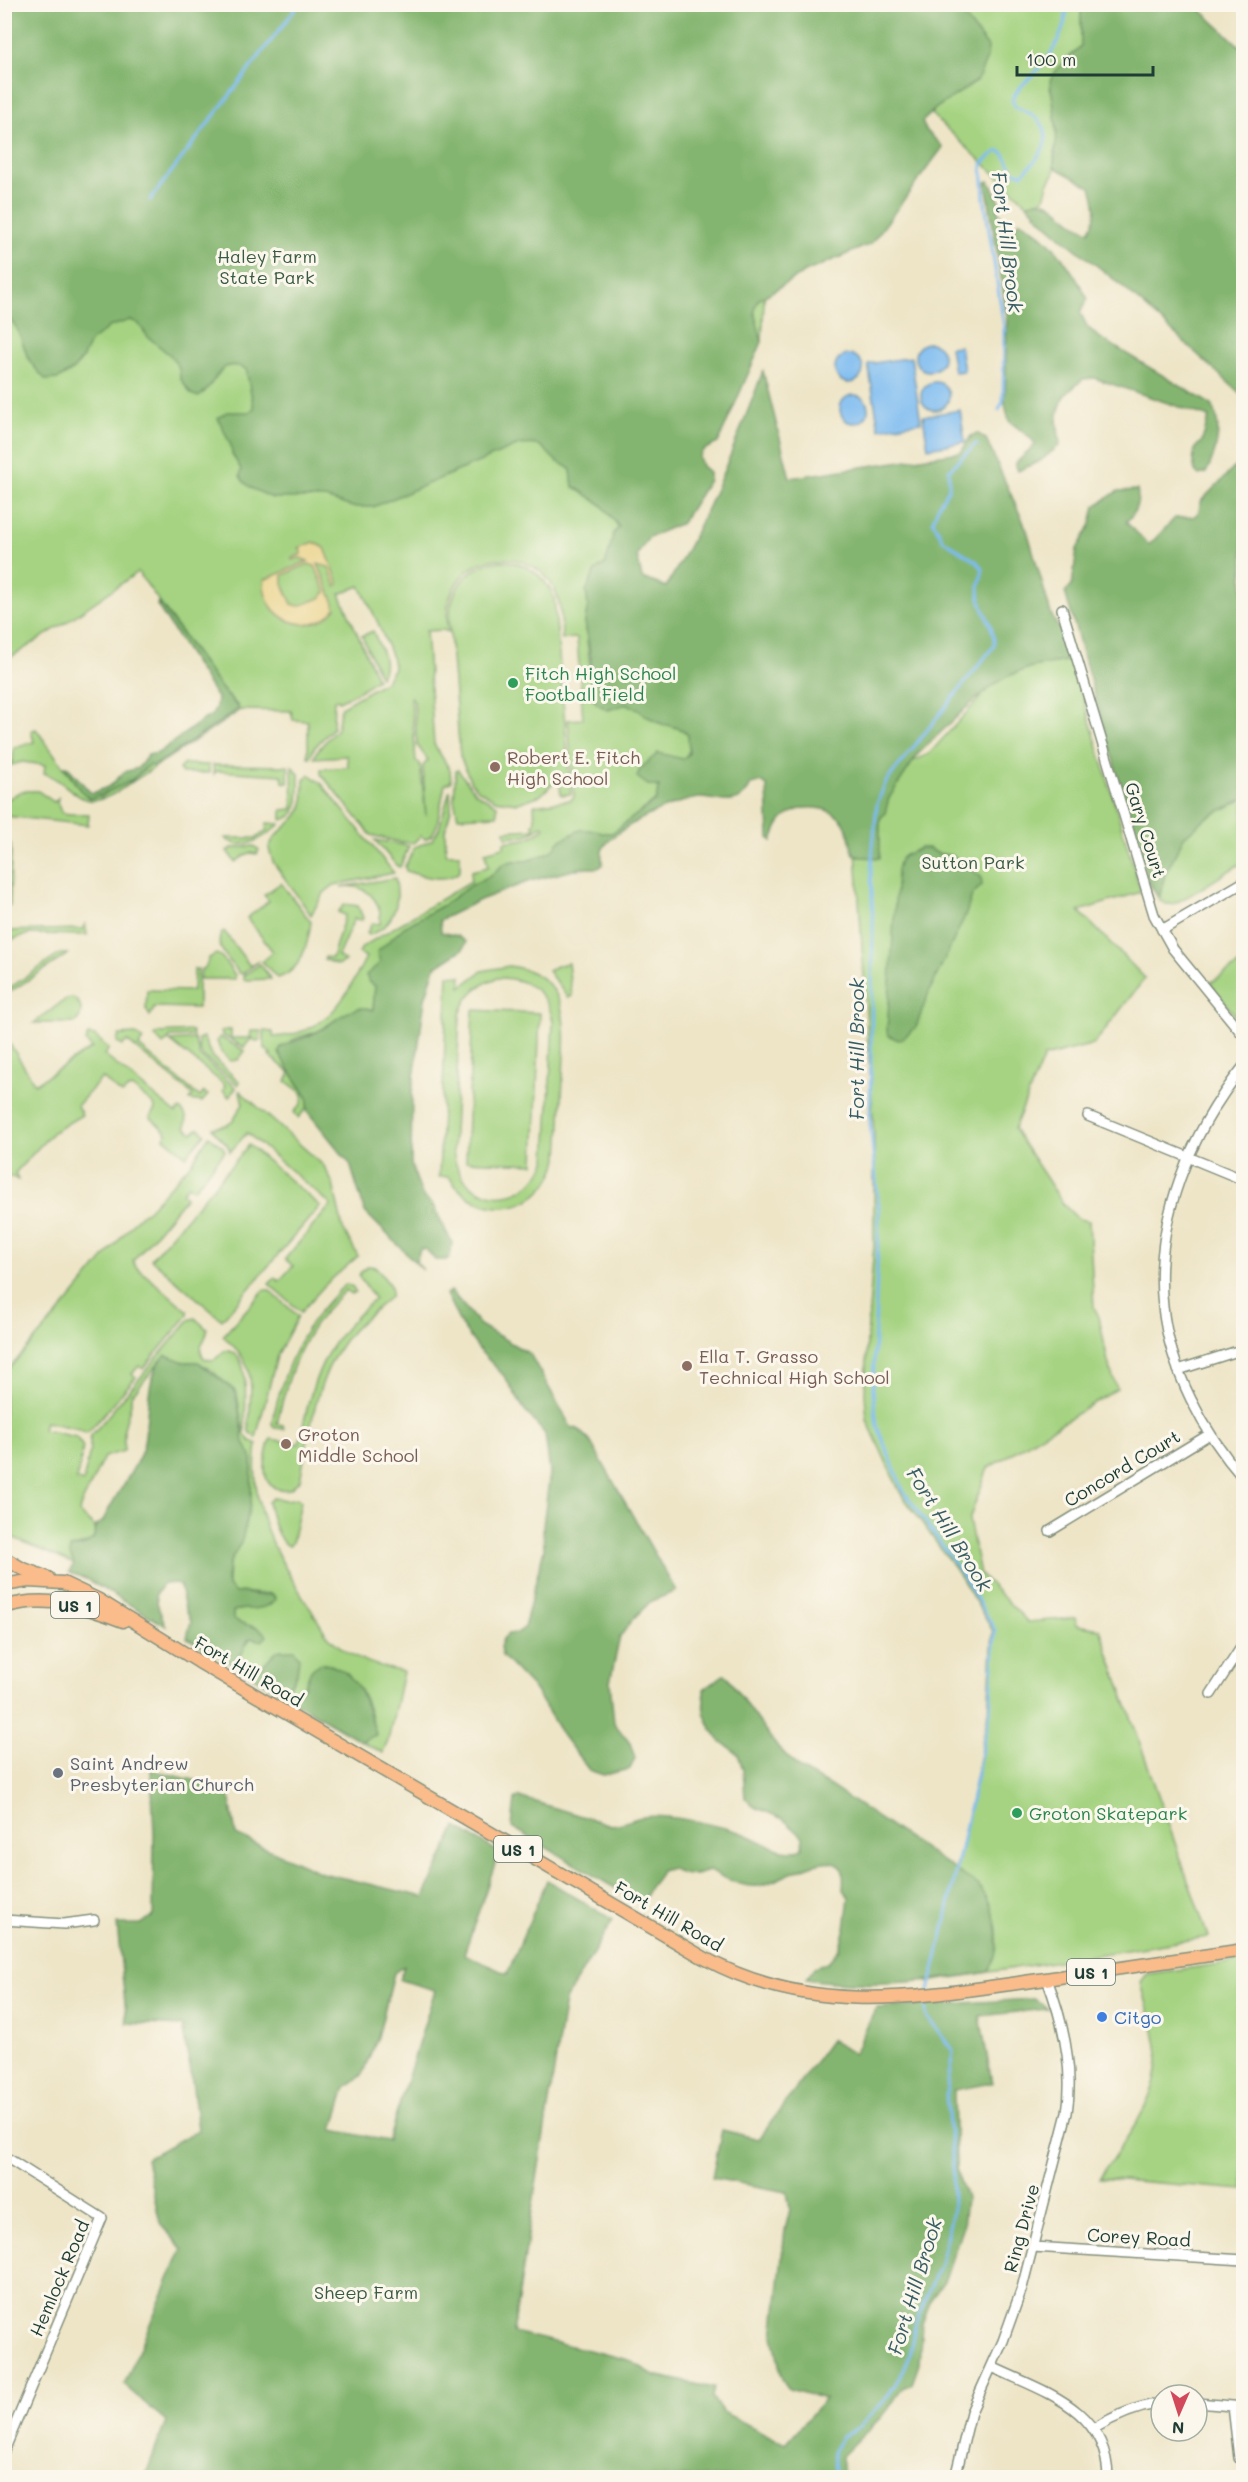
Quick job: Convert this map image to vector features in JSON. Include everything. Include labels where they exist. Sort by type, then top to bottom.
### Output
[{"type":"main road","points":[[4,1558],[21,1568],[63,1583]]},
{"type":"main road","name":"Fort Hill Road","points":[[4,1585],[28,1581],[63,1583],[108,1604],[141,1628],[723,1967],[771,1986],[813,1995],[878,1999],[919,1996],[1244,1950]]},
{"type":"main road","name":"Fort Hill Road","points":[[5,1606],[36,1602],[68,1603],[141,1628]]},
{"type":"street","name":"Gary Court","points":[[1062,609],[1151,907],[1161,930],[1173,949],[1244,1036]]},
{"type":"street","points":[[1161,930],[1244,882]]},
{"type":"street","points":[[1244,1066],[1207,1118],[1188,1159],[1172,1203],[1162,1270],[1163,1308],[1178,1370],[1210,1434],[1225,1457],[1244,1479]]},
{"type":"street","points":[[1088,1116],[1188,1159],[1244,1180]]},
{"type":"street","points":[[1178,1370],[1244,1349]]},
{"type":"street","name":"Concord Court","points":[[1050,1531],[1210,1434]]},
{"type":"street","points":[[1211,1694],[1244,1643]]},
{"type":"street","points":[[4,1920],[64,1924],[94,1920]]},
{"type":"street","name":"Ring Drive","points":[[955,2478],[971,2412],[1014,2313],[1034,2247],[1063,2131],[1069,2095],[1065,2043],[1047,1979]]},
{"type":"street","name":"Hemlock Road","points":[[4,2156],[102,2218],[8,2430],[4,2451]]},
{"type":"street","name":"Corey Road","points":[[1034,2247],[1244,2260]]},
{"type":"street","points":[[992,2367],[1068,2405],[1095,2428],[1106,2458],[1108,2478]]},
{"type":"street","points":[[1209,2404],[1244,2407]]},
{"type":"street","points":[[1095,2428],[1114,2417],[1149,2405]]},
{"type":"street","points":[[1233,2406],[1239,2458]]},
{"type":"green space","points":[[5,4],[958,4],[963,15],[988,47],[987,58],[977,81],[936,108],[922,122],[926,130],[943,147],[871,244],[805,272],[758,300],[755,315],[762,342],[718,443],[703,450],[699,457],[702,466],[709,472],[709,480],[682,523],[649,537],[637,555],[642,578],[666,587],[695,535],[731,454],[763,371],[790,478],[961,452],[971,436],[977,433],[986,439],[1027,530],[1051,614],[1063,631],[1072,660],[1031,667],[1006,677],[966,708],[918,754],[889,798],[885,813],[880,819],[880,858],[860,857],[854,854],[844,823],[832,812],[816,808],[792,812],[785,817],[772,841],[769,838],[767,786],[761,782],[751,784],[745,794],[736,800],[699,798],[675,804],[645,817],[608,842],[602,851],[603,865],[598,868],[581,868],[530,881],[480,900],[440,920],[441,932],[457,936],[466,942],[463,949],[435,967],[425,999],[412,1092],[411,1164],[422,1195],[433,1205],[452,1243],[449,1258],[446,1260],[435,1260],[426,1249],[420,1249],[416,1262],[423,1270],[365,1212],[350,1164],[307,1111],[308,1098],[281,1057],[279,1053],[281,1047],[317,1032],[351,1011],[365,1008],[373,1010],[375,986],[369,982],[366,975],[380,963],[377,952],[404,927],[490,876],[504,864],[513,861],[527,861],[546,854],[554,849],[559,841],[580,830],[612,833],[656,800],[659,787],[648,785],[637,777],[640,769],[658,753],[683,759],[689,754],[688,735],[677,728],[649,718],[627,704],[608,710],[597,704],[592,697],[591,659],[585,622],[588,605],[586,591],[595,571],[606,563],[614,533],[619,527],[602,505],[573,486],[571,470],[540,446],[519,445],[373,507],[352,507],[325,498],[272,498],[251,488],[243,481],[240,476],[241,469],[232,454],[231,446],[218,418],[227,412],[249,412],[254,408],[246,369],[229,366],[223,369],[205,392],[198,397],[191,394],[180,378],[179,368],[171,356],[148,337],[138,323],[130,320],[109,327],[90,342],[82,359],[73,370],[58,379],[46,380],[41,375],[30,360],[14,324],[5,316]]},
{"type":"green space","name":"Haley Farm State Park","points":[[5,5],[766,262],[762,342],[524,444],[542,446],[556,460],[571,470],[573,486],[602,505],[619,527],[614,533],[606,563],[595,571],[586,591],[588,605],[585,622],[591,676],[608,710],[627,703],[657,722],[684,730],[690,741],[688,753],[683,760],[658,753],[648,785],[659,787],[656,800],[612,833],[601,833],[527,861],[513,861],[504,864],[490,876],[404,927],[380,958],[381,963],[369,982],[375,986],[373,1011],[358,1009],[351,1011],[318,1031],[291,1041],[288,1068],[308,1098],[308,1107],[298,1118],[294,1112],[302,1103],[303,1094],[286,1081],[290,1073],[264,1048],[264,1031],[273,1032],[273,1037],[292,1034],[321,1022],[342,1000],[350,987],[366,957],[359,953],[362,947],[471,881],[471,871],[488,867],[485,852],[504,847],[504,842],[527,839],[545,828],[543,825],[527,835],[506,837],[505,831],[534,829],[534,805],[571,800],[574,797],[568,720],[583,719],[577,638],[562,639],[560,607],[554,588],[534,567],[521,561],[492,560],[479,564],[467,572],[451,594],[448,606],[448,632],[426,631],[434,744],[450,770],[451,782],[445,784],[437,825],[432,835],[425,839],[421,836],[413,843],[371,835],[321,774],[321,769],[348,767],[347,756],[314,758],[317,751],[337,729],[341,707],[386,681],[394,668],[378,623],[360,586],[340,594],[377,679],[356,693],[339,701],[334,700],[333,728],[314,748],[310,758],[308,757],[308,721],[293,720],[291,711],[241,710],[219,725],[238,706],[221,688],[138,572],[5,661]],"holes":[[[411,697],[414,700],[417,745],[428,760],[423,766],[426,816],[420,763],[416,762]]]},
{"type":"green space","points":[[958,5],[1081,5],[1081,46],[1057,69],[1050,88],[1054,99],[1057,141],[1054,153],[1054,174],[1048,184],[1044,199],[1027,204],[931,114],[936,108],[963,15]]},
{"type":"green space","points":[[1081,5],[1195,5],[1243,49],[1243,396],[1106,272],[1048,226],[1027,204],[1035,201],[1048,203],[1077,225],[1089,231],[1094,220],[1095,204],[1091,187],[1054,167],[1057,130],[1050,80],[1057,69],[1081,46]]},
{"type":"green space","points":[[989,181],[1000,202],[998,211],[1005,221],[1016,226],[1020,221],[1032,228],[1052,245],[1068,265],[1088,299],[1080,312],[1087,326],[1097,336],[1212,405],[1218,430],[1213,456],[1206,473],[1199,475],[1195,471],[1193,461],[1195,448],[1202,441],[1209,417],[1094,378],[1083,379],[1064,396],[1057,420],[1060,445],[1040,461],[1018,471],[1015,464],[1035,445],[1031,438],[1009,421],[1005,404],[1007,315],[986,182]]},
{"type":"green space","points":[[1243,459],[1243,799],[1206,818],[1184,837],[1165,874],[1159,899],[1148,881],[1065,592],[1072,585],[1077,549],[1091,524],[1095,506],[1118,491],[1137,490],[1136,508],[1126,522],[1149,545],[1175,518],[1193,517],[1198,513],[1202,500]]},
{"type":"green space","points":[[501,561],[518,564],[533,571],[545,582],[554,597],[571,794],[561,795],[559,777],[541,795],[518,803],[495,800],[477,789],[471,782],[460,756],[449,621],[450,609],[457,588],[470,573],[489,563]]},
{"type":"green space","points":[[158,601],[221,688],[239,709],[154,766],[149,765],[131,780],[89,798],[80,790],[64,766],[67,766],[93,793],[110,786],[124,772],[138,768],[148,755],[158,753],[212,715],[216,707],[217,698],[157,605]]},
{"type":"green space","points":[[373,631],[384,660],[380,677],[362,636]]},
{"type":"green space","name":"Sutton Park","points":[[1072,660],[1141,892],[1079,911],[1145,978],[1094,1044],[1044,1057],[1014,1129],[1064,1205],[1078,1219],[1089,1221],[1094,1307],[1099,1317],[1108,1362],[1117,1389],[988,1468],[969,1520],[980,1574],[1028,1622],[1075,1618],[1077,1625],[1100,1629],[1208,1937],[927,1982],[962,1843],[988,1714],[993,1631],[961,1577],[900,1492],[867,1420],[865,1394],[867,1337],[874,1245],[874,1135],[852,789],[929,754],[988,689],[1006,677],[1031,667]]},
{"type":"green space","points":[[36,729],[80,790],[101,797],[117,786],[131,781],[149,765],[154,766],[195,740],[117,792],[94,800],[78,796],[55,778],[44,773],[45,765],[22,762],[5,767],[13,761],[14,748],[34,742],[31,731]]},
{"type":"green space","points":[[184,764],[209,765],[209,773],[182,773],[179,769]]},
{"type":"green space","points":[[213,765],[288,766],[288,783],[283,782],[282,775],[216,771],[214,774]]},
{"type":"green space","points":[[292,766],[299,774],[298,801],[293,813],[282,820],[282,810],[293,809]]},
{"type":"green space","points":[[456,770],[476,793],[497,805],[497,815],[458,817],[454,799]]},
{"type":"green space","points":[[309,774],[322,784],[394,873],[334,885],[324,893],[311,915],[273,862],[269,849],[275,837],[300,811],[303,804],[304,780]]},
{"type":"green space","points":[[450,790],[451,810],[445,830],[446,854],[460,854],[460,871],[455,875],[441,878],[426,877],[406,871],[405,866],[415,847],[432,840],[439,829]]},
{"type":"green space","points":[[21,791],[38,791],[54,802],[58,798],[57,802],[61,812],[89,814],[88,825],[5,816],[5,801]]},
{"type":"green space","points":[[1243,799],[1243,862],[1177,902],[1168,904],[1162,902],[1159,899],[1165,874],[1184,837],[1206,818]]},
{"type":"green space","points":[[267,823],[280,824],[254,842],[239,844],[225,838],[256,838],[266,831]]},
{"type":"green space","points":[[375,840],[409,846],[400,867],[397,866]]},
{"type":"green space","points":[[5,843],[11,844],[10,906],[5,906]]},
{"type":"green space","points":[[254,846],[259,850],[257,854],[249,853],[235,862],[227,851],[232,848]]},
{"type":"green space","points":[[920,848],[928,848],[937,853],[953,856],[981,877],[982,885],[972,895],[966,914],[929,992],[916,1027],[898,1040],[888,1035],[887,1031],[897,871],[904,856]]},
{"type":"green space","points":[[395,878],[397,896],[394,912],[384,926],[369,935],[367,933],[372,923],[380,924],[379,908],[375,901],[371,895],[358,888],[341,887]]},
{"type":"green space","points":[[281,883],[311,922],[308,940],[298,964],[285,975],[277,978],[262,961],[273,952],[247,918],[269,901],[264,895]]},
{"type":"green space","points":[[345,904],[358,906],[363,918],[362,920],[354,919],[338,956],[345,961],[338,965],[324,959],[325,957],[332,958],[345,915],[338,912]]},
{"type":"green space","points":[[85,923],[87,935],[29,934],[5,942],[5,931],[83,929]]},
{"type":"green space","points":[[224,931],[250,966],[259,961],[242,974],[220,947],[220,936]]},
{"type":"green space","points":[[60,954],[68,954],[5,995],[5,991]]},
{"type":"green space","points":[[216,954],[221,956],[235,975],[235,979],[200,979],[201,969],[205,968],[209,958]]},
{"type":"green space","points":[[1243,962],[1243,1026],[1210,983]]},
{"type":"green space","points":[[568,963],[572,996],[568,998],[548,971]]},
{"type":"green space","points":[[260,964],[271,979],[244,980],[243,976]]},
{"type":"green space","points":[[509,966],[530,971],[545,980],[555,992],[564,1022],[559,1155],[552,1175],[542,1190],[528,1200],[512,1206],[495,1207],[478,1202],[462,1193],[449,1177],[439,1177],[448,975],[461,976],[461,987],[482,971]],"holes":[[[498,978],[508,978],[527,984],[541,995],[553,1022],[546,1162],[536,1178],[523,1189],[509,1194],[494,1195],[480,1191],[467,1182],[458,1169],[453,1151],[460,1015],[469,996],[479,987]]]},
{"type":"green space","points":[[194,969],[198,969],[198,1008],[155,1007],[150,1016],[146,1009],[147,990],[193,991]]},
{"type":"green space","points":[[73,998],[81,1007],[81,1014],[74,1023],[34,1023],[66,999]]},
{"type":"green space","points":[[473,1010],[540,1013],[534,1164],[466,1161]]},
{"type":"green space","points":[[231,1030],[231,1038],[250,1038],[251,1031],[261,1031],[260,1039],[257,1042],[252,1038],[244,1047],[222,1035],[221,1032]]},
{"type":"green space","points":[[192,1031],[193,1036],[171,1037],[163,1045],[155,1036],[158,1033]]},
{"type":"green space","points":[[136,1034],[143,1040],[139,1046],[200,1097],[204,1092],[208,1095],[202,1102],[190,1100],[193,1095],[127,1041],[122,1046],[117,1042],[119,1035]]},
{"type":"green space","points":[[88,1035],[95,1036],[109,1049],[104,1055],[176,1113],[180,1109],[186,1117],[185,1127],[192,1133],[199,1128],[205,1134],[186,1156],[164,1138],[167,1133],[150,1117],[155,1109],[154,1105],[133,1088],[122,1094],[102,1078],[77,1106],[82,1115],[53,1132],[15,1173],[18,1180],[10,1176],[5,1182],[5,1036],[35,1084],[92,1048],[86,1042]]},
{"type":"green space","points":[[203,1037],[212,1057],[239,1081],[238,1085],[203,1056],[199,1049],[198,1039]]},
{"type":"green space","points":[[220,1037],[245,1051],[238,1060],[230,1061],[221,1052],[217,1041]]},
{"type":"green space","points":[[194,1039],[200,1056],[236,1088],[229,1097],[223,1091],[225,1085],[170,1041]]},
{"type":"green space","points":[[240,1091],[324,1166],[333,1184],[343,1229],[358,1256],[325,1285],[301,1312],[269,1284],[275,1278],[279,1281],[293,1266],[285,1259],[331,1205],[247,1133],[230,1152],[213,1128],[233,1121],[243,1104]]},
{"type":"green space","points":[[209,1136],[225,1151],[194,1189],[188,1185],[182,1193],[186,1197],[133,1261],[135,1266],[188,1311],[188,1315],[143,1369],[139,1366],[132,1374],[136,1377],[89,1431],[86,1433],[79,1429],[45,1422],[43,1430],[76,1437],[83,1447],[77,1480],[83,1482],[90,1451],[90,1437],[189,1320],[195,1318],[207,1329],[200,1350],[204,1358],[213,1360],[224,1351],[234,1353],[240,1360],[244,1371],[245,1435],[257,1444],[255,1472],[258,1498],[273,1544],[326,1634],[334,1642],[361,1659],[403,1672],[388,1741],[383,1753],[361,1741],[373,1726],[368,1706],[355,1683],[331,1665],[311,1670],[304,1687],[294,1695],[295,1702],[280,1693],[286,1691],[297,1674],[275,1652],[260,1669],[242,1670],[232,1664],[251,1638],[258,1640],[256,1627],[241,1625],[233,1619],[233,1611],[271,1605],[275,1597],[270,1593],[235,1593],[228,1586],[229,1564],[242,1540],[251,1496],[252,1459],[242,1438],[237,1393],[210,1369],[198,1362],[163,1358],[131,1396],[124,1428],[124,1451],[104,1457],[80,1507],[79,1513],[95,1527],[94,1538],[90,1542],[74,1547],[74,1564],[5,1534],[4,1374],[58,1314],[137,1218],[149,1209],[192,1162]]},
{"type":"green space","points":[[249,1145],[320,1206],[222,1320],[151,1259]]},
{"type":"green space","points":[[368,1266],[376,1267],[391,1287],[391,1296],[353,1330],[331,1363],[317,1400],[300,1480],[290,1489],[273,1487],[268,1482],[265,1467],[269,1442],[271,1439],[299,1444],[309,1400],[322,1364],[343,1331],[375,1299],[359,1277]]},
{"type":"green space","points":[[346,1284],[353,1287],[355,1292],[351,1294],[346,1290],[332,1304],[319,1319],[300,1351],[281,1405],[277,1424],[283,1425],[284,1429],[275,1428],[272,1424],[282,1384],[297,1347],[318,1314]]},
{"type":"green space","points":[[264,1290],[269,1290],[298,1316],[277,1356],[256,1438],[249,1432],[251,1391],[248,1369],[235,1348],[223,1336]]},
{"type":"green space","points":[[451,1291],[480,1325],[530,1354],[571,1427],[578,1429],[590,1441],[676,1591],[650,1602],[632,1620],[620,1637],[610,1682],[614,1723],[630,1743],[635,1758],[630,1769],[603,1775],[589,1770],[563,1736],[535,1690],[502,1656],[500,1647],[503,1639],[508,1634],[517,1633],[524,1628],[544,1549],[543,1526],[550,1472],[545,1434],[524,1409],[504,1376],[481,1352],[461,1325],[446,1294]]},
{"type":"green space","points":[[166,1355],[184,1362],[198,1362],[235,1391],[243,1431],[242,1438],[252,1459],[251,1500],[242,1540],[229,1564],[227,1580],[228,1586],[235,1593],[273,1594],[275,1600],[261,1608],[233,1611],[233,1618],[261,1630],[267,1636],[262,1641],[251,1638],[247,1641],[244,1650],[232,1664],[187,1638],[191,1621],[185,1608],[180,1586],[175,1583],[164,1584],[156,1594],[158,1607],[166,1626],[88,1580],[69,1572],[74,1564],[70,1548],[83,1546],[94,1538],[95,1527],[103,1521],[140,1456],[145,1436],[150,1386],[159,1364]]},
{"type":"green space","points":[[273,1498],[286,1500],[297,1498],[301,1501],[292,1543],[289,1546],[281,1539],[275,1527],[268,1502]]},
{"type":"green space","points":[[294,1650],[299,1657],[297,1674],[286,1691],[280,1693],[242,1670],[260,1669],[275,1652]]},
{"type":"green space","points":[[321,1663],[340,1669],[358,1686],[376,1735],[361,1741],[295,1702],[294,1695],[304,1687],[311,1670]]},
{"type":"green space","points":[[725,1674],[775,1744],[800,1769],[830,1786],[978,1885],[990,1904],[996,1927],[996,1950],[988,1972],[897,1983],[829,1982],[806,1979],[814,1967],[828,1962],[839,1949],[845,1929],[849,1897],[843,1890],[842,1869],[835,1862],[814,1864],[758,1886],[739,1884],[709,1871],[690,1875],[672,1868],[661,1871],[646,1896],[635,1900],[512,1827],[515,1798],[519,1797],[611,1825],[651,1816],[676,1818],[739,1832],[787,1851],[803,1848],[803,1837],[783,1819],[753,1806],[745,1798],[743,1770],[738,1754],[720,1741],[704,1713],[704,1689]]},
{"type":"green space","name":"Sheep Farm","points":[[151,1770],[228,1788],[236,1835],[322,1873],[424,1897],[456,1827],[499,1852],[464,1954],[507,1974],[547,1880],[613,1920],[565,2000],[513,2332],[629,2360],[654,2375],[714,2388],[712,2398],[723,2412],[785,2444],[825,2399],[789,2389],[782,2379],[773,2336],[785,2230],[790,2209],[787,2192],[712,2178],[722,2130],[759,2139],[831,2040],[854,2054],[876,2008],[1034,1999],[1048,2009],[980,2016],[992,2083],[954,2090],[956,2169],[966,2198],[963,2226],[944,2282],[931,2299],[922,2324],[919,2364],[912,2384],[902,2388],[887,2411],[842,2456],[843,2477],[145,2477],[166,2421],[124,2385],[182,2249],[160,2223],[146,2159],[198,2130],[191,2072],[182,2026],[127,2023],[117,1924],[140,1924],[153,1916],[154,1834]],"holes":[[[404,1966],[400,1980],[435,1990],[388,2141],[333,2130],[346,2087],[362,2075],[378,2037],[394,1973]]]},
{"type":"green space","points":[[1243,1961],[1243,2190],[1099,2178],[1137,2122],[1152,2091],[1156,2075],[1158,2059],[1156,2040],[1141,1982],[1147,1974]]},
{"type":"sand","points":[[314,542],[325,548],[339,584],[336,586],[329,567],[318,564],[336,608],[325,618],[314,623],[301,624],[279,615],[265,594],[264,580],[308,561],[300,558],[292,560],[302,554],[299,548]],"holes":[[[308,564],[315,566],[326,592],[320,598],[299,606],[292,604],[283,584],[283,575]]]},
{"type":"water","points":[[929,343],[939,347],[943,357],[939,367],[929,371],[919,367],[915,357],[919,347]]},
{"type":"water","points":[[960,346],[964,371],[954,372],[950,347]]},
{"type":"water","points":[[849,355],[859,359],[863,369],[859,379],[849,383],[839,379],[835,369],[839,359]]},
{"type":"water","points":[[911,357],[921,422],[879,429],[868,364]]},
{"type":"water","points":[[935,382],[945,386],[949,396],[945,406],[935,410],[925,406],[921,396],[925,386]]},
{"type":"water","points":[[854,395],[864,399],[868,409],[864,419],[854,423],[844,419],[840,409],[844,399]]},
{"type":"water","points":[[960,410],[965,442],[928,448],[923,416]]},
{"type":"waterway","points":[[150,200],[299,4]]},
{"type":"waterway","name":"Fort Hill Brook","points":[[999,410],[1003,401],[1004,327],[984,197],[982,164],[1000,151],[1015,172],[1022,174],[1035,161],[1044,146],[1045,130],[1040,122],[1015,106],[1012,100],[1018,90],[1046,60],[1057,43],[1064,24],[1067,4]]},
{"type":"waterway","name":"Fort Hill Brook","points":[[929,1990],[990,1712],[995,1630],[963,1575],[903,1490],[877,1426],[873,1391],[879,1210],[870,1122],[873,924],[871,868],[877,804],[886,782],[994,646],[992,631],[979,596],[983,569],[976,561],[943,540],[933,521],[939,504],[949,489],[949,470],[977,443]]},
{"type":"waterway","name":"Fort Hill Brook","points":[[836,2478],[833,2452],[841,2437],[859,2427],[886,2399],[907,2365],[916,2322],[940,2264],[953,2210],[952,2153],[946,2094],[953,2051],[926,2015],[926,1999]]},
{"type":"place","name":"Fitch High School Football Field","points":[[513,683]]},
{"type":"place","name":"Robert E. Fitch High School","points":[[495,767]]},
{"type":"place","name":"Ella T. Grasso Technical High School","points":[[687,1366]]},
{"type":"place","name":"Groton Middle School","points":[[286,1444]]},
{"type":"place","name":"Saint Andrew Presbyterian Church","points":[[58,1773]]},
{"type":"place","name":"Groton Skatepark","points":[[1017,1813]]},
{"type":"place","name":"Citgo","points":[[1102,2017]]}]
